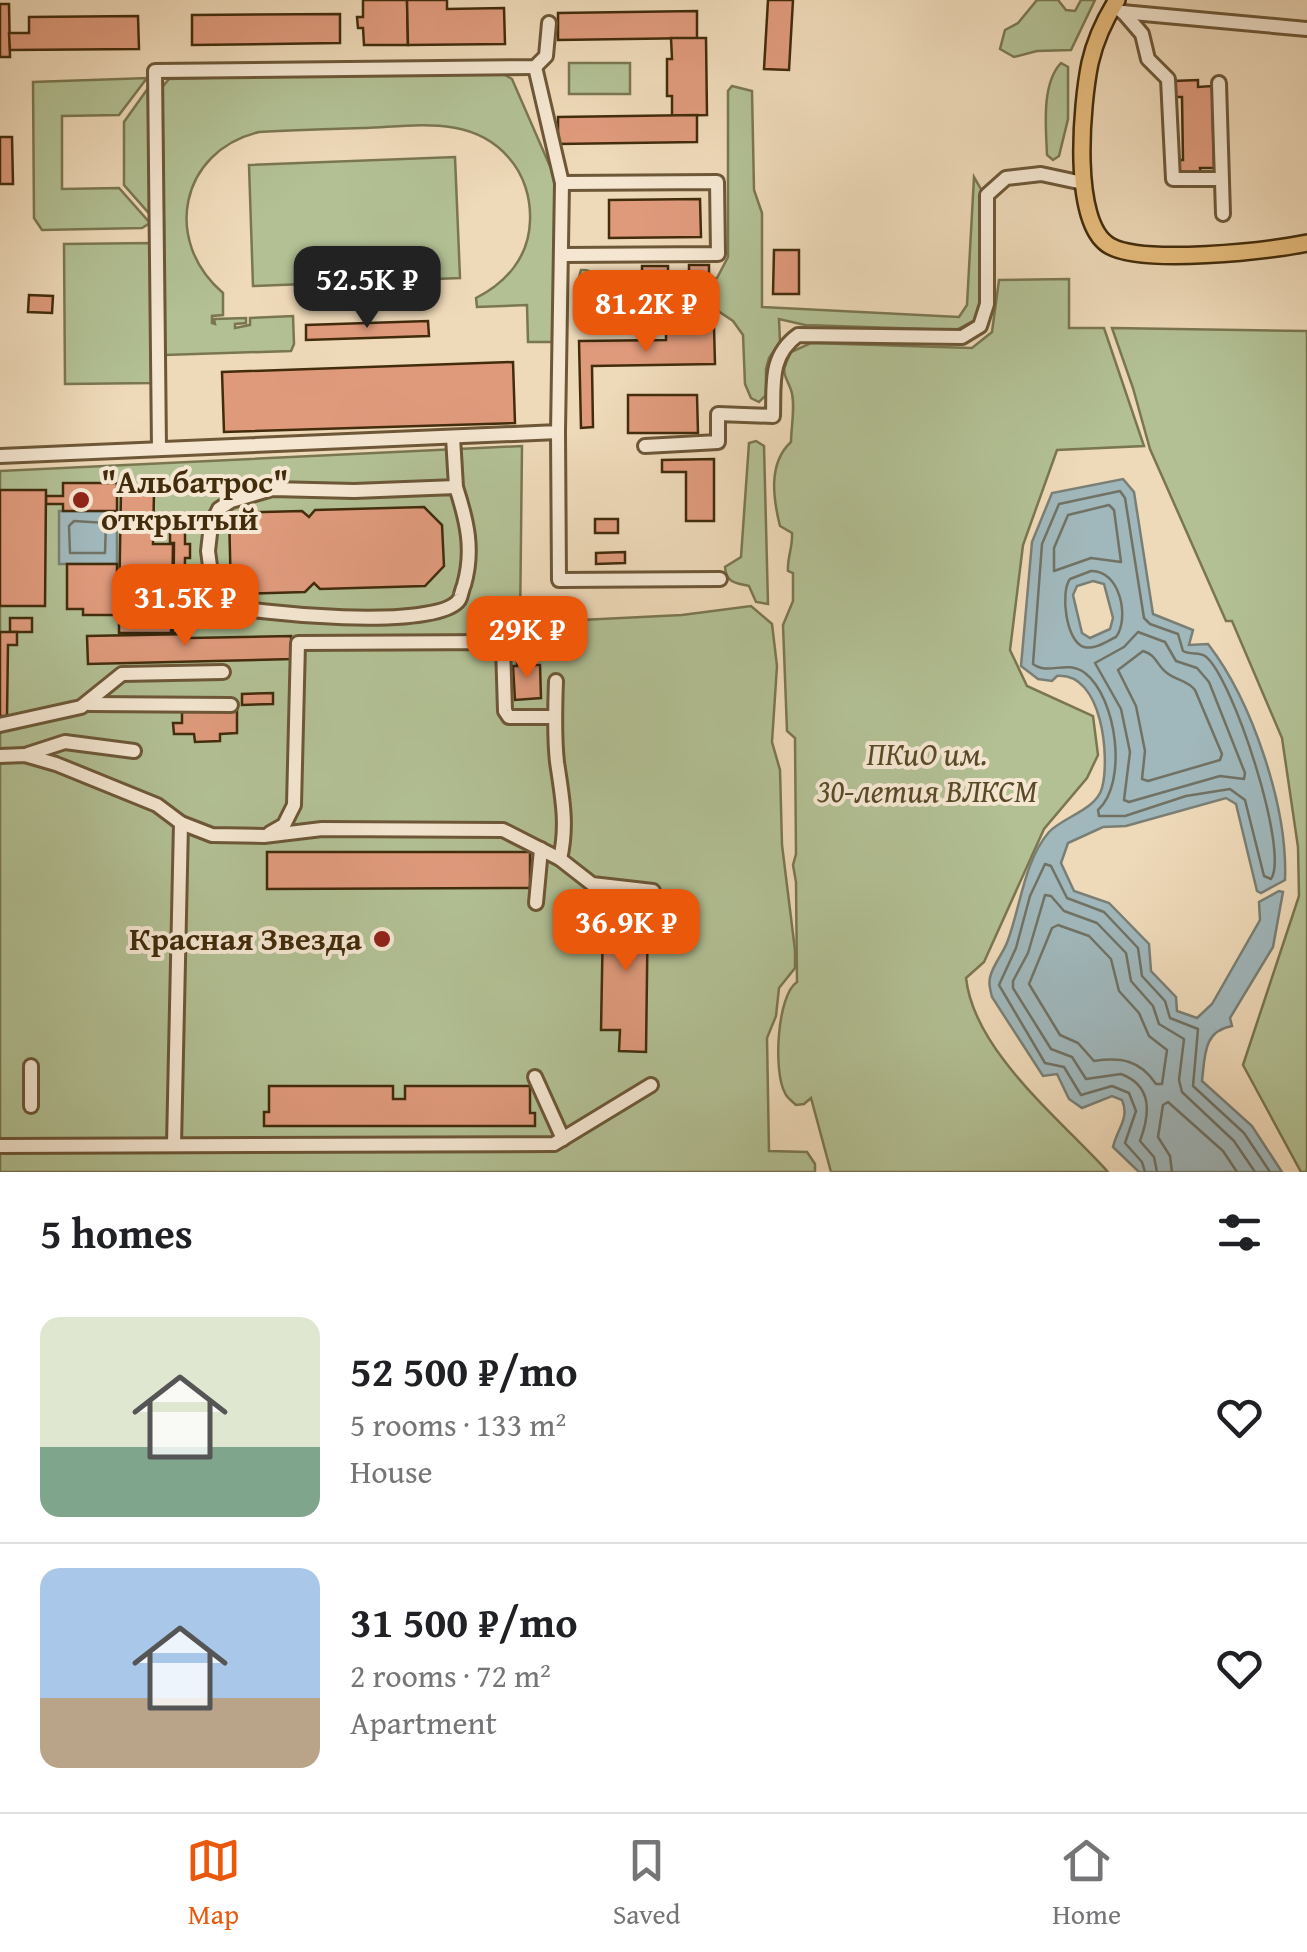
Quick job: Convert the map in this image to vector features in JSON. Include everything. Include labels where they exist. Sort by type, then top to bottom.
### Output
[{"type":"main road","points":[[1117,8],[1090,66],[1084,183],[1094,232],[1108,246],[1128,253],[1224,253],[1307,243]]},
{"type":"lane","points":[[1117,8],[1307,29]]},
{"type":"lane","points":[[1117,8],[1142,34],[1148,59],[1168,79],[1173,179],[1220,179]]},
{"type":"lane","points":[[159,449],[156,71],[535,67],[546,56],[549,23]]},
{"type":"lane","points":[[535,67],[562,183],[559,580],[720,579]]},
{"type":"lane","points":[[1219,83],[1223,214]]},
{"type":"lane","points":[[645,446],[718,442],[718,414],[773,416],[775,360],[785,345],[798,336],[959,339],[980,326],[987,304],[987,194],[1006,178],[1041,174],[1084,183]]},
{"type":"lane","points":[[562,183],[717,182],[718,254],[563,255]]},
{"type":"lane","points":[[0,456],[558,432]]},
{"type":"lane","points":[[453,437],[456,487],[468,522],[470,564],[460,600],[442,613],[351,618],[215,603],[208,551],[212,525],[219,509],[231,501],[272,490],[354,492],[456,487]]},
{"type":"lane","points":[[264,836],[284,825],[294,805],[298,643],[498,642],[503,646],[505,711],[509,717],[554,717]]},
{"type":"lane","points":[[89,704],[122,674],[223,672]]},
{"type":"lane","points":[[556,680],[554,717],[566,810],[560,859]]},
{"type":"lane","points":[[0,725],[89,704],[230,705]]},
{"type":"lane","points":[[0,756],[25,755],[65,742],[134,751]]},
{"type":"lane","points":[[25,755],[156,805],[181,823],[212,835],[264,836],[322,829],[503,830],[560,859],[592,884],[653,892]]},
{"type":"lane","points":[[174,1145],[181,823]]},
{"type":"lane","points":[[536,902],[541,849]]},
{"type":"lane","points":[[30,1066],[31,1106]]},
{"type":"lane","points":[[535,1077],[563,1138]]},
{"type":"lane","points":[[0,1146],[554,1144],[650,1086]]},
{"type":"green space","points":[[1037,0],[1058,0],[1066,10],[1075,11],[1081,0],[1095,0],[1071,50],[1037,51],[1014,57],[1000,49],[1005,30],[1018,23]]},
{"type":"green space","points":[[569,63],[630,63],[630,94],[569,94]]},
{"type":"green space","points":[[1061,63],[1068,67],[1068,119],[1059,156],[1053,160],[1047,155],[1046,107],[1050,82]]},
{"type":"green space","points":[[502,73],[512,79],[556,180],[554,342],[528,342],[527,305],[477,307],[476,298],[497,285],[514,267],[529,234],[528,195],[514,165],[495,144],[478,135],[443,126],[404,126],[259,132],[232,142],[211,158],[188,200],[187,224],[192,249],[204,272],[223,293],[223,315],[212,316],[212,323],[215,324],[214,319],[246,318],[246,323],[235,324],[235,328],[250,325],[250,318],[293,316],[294,344],[291,351],[165,355],[159,91],[169,79]]},
{"type":"green space","points":[[147,78],[119,115],[62,116],[62,189],[119,188],[150,223],[142,228],[42,230],[34,218],[33,82]]},
{"type":"green space","points":[[151,84],[154,219],[124,185],[124,122]]},
{"type":"green space","points":[[732,86],[752,91],[754,190],[762,213],[762,307],[959,317],[967,305],[974,177],[985,196],[981,307],[975,320],[956,330],[805,325],[779,319],[780,342],[769,358],[766,395],[759,402],[751,398],[745,384],[743,335],[733,321],[718,311],[657,293],[591,295],[582,291],[578,281],[581,270],[610,281],[634,284],[717,278],[728,257],[728,91]]},
{"type":"green space","points":[[455,157],[460,278],[253,286],[249,165]]},
{"type":"green space","points":[[151,243],[153,383],[65,384],[64,244]]},
{"type":"green space","name":"ПКиО им. 30-летия ВЛКСМ","points":[[1069,279],[1069,328],[1104,328],[1144,446],[1057,450],[1023,545],[1010,650],[1027,686],[1093,716],[1098,755],[1087,778],[1044,829],[984,962],[966,978],[972,1005],[1002,1057],[1044,1107],[1108,1172],[831,1172],[811,1098],[796,1105],[786,1095],[778,1052],[785,1002],[797,982],[793,865],[795,738],[787,731],[783,625],[793,601],[793,573],[788,571],[792,533],[780,526],[774,493],[779,460],[791,442],[793,402],[785,365],[791,352],[811,343],[972,348],[992,332],[999,280]]},
{"type":"green space","points":[[1112,328],[1307,331],[1307,1172],[1301,1172],[1243,1065],[1299,896],[1298,847],[1282,738],[1232,621],[1226,621],[1150,449]]},
{"type":"green space","points":[[756,441],[764,446],[768,604],[756,602],[749,586],[730,579],[725,567],[741,557],[749,443]]},
{"type":"green space","name":"Красная Звезда","points":[[522,446],[520,626],[557,626],[561,621],[682,615],[751,606],[772,624],[777,666],[772,742],[780,770],[782,845],[795,968],[779,988],[776,1016],[767,1038],[769,1151],[807,1152],[815,1172],[0,1172],[0,471]]},
{"type":"water","points":[[1123,479],[1134,492],[1153,614],[1193,630],[1189,645],[1208,644],[1239,695],[1264,756],[1280,820],[1285,880],[1261,893],[1257,891],[1236,804],[1226,798],[1126,826],[1103,827],[1068,843],[1061,863],[1074,891],[1109,903],[1149,944],[1151,971],[1176,997],[1177,1011],[1197,1018],[1212,1004],[1260,920],[1259,902],[1283,892],[1273,947],[1230,1018],[1232,1026],[1211,1039],[1202,1081],[1252,1126],[1282,1172],[1139,1172],[1113,1147],[1124,1118],[1122,1100],[1112,1096],[1082,1108],[1069,1099],[1057,1074],[1043,1076],[992,997],[990,977],[1008,940],[1034,856],[1049,832],[1099,796],[1104,775],[1100,720],[1085,688],[1072,678],[1038,679],[1021,666],[1032,542],[1052,493]],"holes":[[[1093,581],[1104,584],[1113,618],[1110,629],[1090,638],[1082,633],[1073,595],[1077,586]]]},
{"type":"water","points":[[59,511],[117,511],[117,564],[59,564]]},
{"type":"building","points":[[363,0],[407,0],[408,45],[364,45],[363,28],[358,28],[357,17],[363,17]]},
{"type":"building","points":[[407,0],[447,0],[447,9],[504,8],[505,44],[408,45]]},
{"type":"building","points":[[768,0],[793,0],[789,70],[764,69]]},
{"type":"building","points":[[0,4],[9,4],[10,57],[0,57]]},
{"type":"building","points":[[697,11],[697,38],[558,40],[558,13]]},
{"type":"building","points":[[340,14],[340,43],[192,45],[192,15]]},
{"type":"building","points":[[138,16],[139,49],[10,50],[9,33],[29,33],[29,17]]},
{"type":"building","points":[[671,38],[706,38],[707,115],[672,116],[672,96],[667,96]]},
{"type":"building","points":[[1198,80],[1198,87],[1212,86],[1214,168],[1200,168],[1201,175],[1174,176],[1174,160],[1183,160],[1182,97],[1173,97],[1173,81]]},
{"type":"building","points":[[697,115],[697,142],[558,144],[558,117]]},
{"type":"building","points":[[0,137],[12,137],[13,184],[0,184]]},
{"type":"building","points":[[700,199],[701,237],[609,238],[609,200]]},
{"type":"building","points":[[774,250],[799,250],[799,294],[773,294]]},
{"type":"building","points":[[689,265],[709,265],[709,281],[689,281]]},
{"type":"building","points":[[642,266],[668,266],[668,282],[642,282]]},
{"type":"building","points":[[29,295],[53,296],[52,313],[28,312]]},
{"type":"building","points":[[707,305],[708,327],[714,327],[715,364],[592,366],[593,427],[581,428],[579,341],[666,340],[666,328],[695,327],[694,306]]},
{"type":"building","points":[[428,321],[429,336],[306,340],[306,325]]},
{"type":"building","points":[[513,362],[515,423],[224,432],[222,372]]},
{"type":"building","points":[[628,395],[697,395],[698,433],[628,433]]},
{"type":"building","points":[[714,459],[714,521],[686,521],[686,472],[662,472],[662,460]]},
{"type":"building","name":"\"Альбатрос\" открытый","points":[[63,483],[117,483],[117,511],[63,511],[63,504],[46,504],[46,496],[63,496]]},
{"type":"building","points":[[0,490],[46,490],[45,606],[0,606]]},
{"type":"building","points":[[121,491],[154,492],[153,544],[173,544],[172,607],[119,607]]},
{"type":"building","points":[[424,507],[442,525],[444,566],[425,586],[320,589],[314,583],[305,592],[231,594],[229,513],[302,511],[309,517],[315,510]]},
{"type":"building","points":[[595,519],[618,519],[618,533],[595,533]]},
{"type":"building","points":[[170,526],[185,526],[185,544],[190,544],[190,558],[185,558],[184,633],[173,633],[174,543],[170,543]]},
{"type":"building","points":[[625,552],[625,563],[596,564],[596,553]]},
{"type":"building","points":[[67,564],[117,564],[117,615],[83,615],[83,609],[67,609]]},
{"type":"building","points":[[119,607],[172,607],[171,633],[119,633]]},
{"type":"building","points":[[10,618],[32,618],[32,632],[10,632]]},
{"type":"building","points":[[534,631],[536,656],[530,656],[531,660],[513,658],[512,632]]},
{"type":"building","points":[[0,632],[17,632],[17,645],[8,645],[7,716],[0,716]]},
{"type":"building","points":[[190,634],[190,638],[291,636],[292,659],[88,664],[87,636]]},
{"type":"building","points":[[531,660],[531,665],[540,665],[541,698],[515,700],[513,666],[517,666],[517,661]]},
{"type":"building","points":[[273,693],[273,704],[242,705],[242,694]]},
{"type":"building","points":[[237,710],[237,733],[220,734],[220,741],[195,742],[194,734],[174,734],[173,723],[182,723],[182,712]]},
{"type":"building","points":[[267,852],[530,852],[530,888],[267,889]]},
{"type":"building","points":[[618,898],[648,899],[646,1052],[619,1051],[620,1030],[601,1030],[603,920],[618,920]]},
{"type":"building","points":[[269,1086],[393,1086],[393,1099],[405,1099],[405,1086],[530,1086],[530,1113],[535,1113],[535,1126],[264,1126],[264,1112],[269,1112]]},
{"type":"place","name":"\"Альбатрос\" открытый","points":[[81,500]]},
{"type":"place","name":"Красная Звезда","points":[[382,939]]}]
